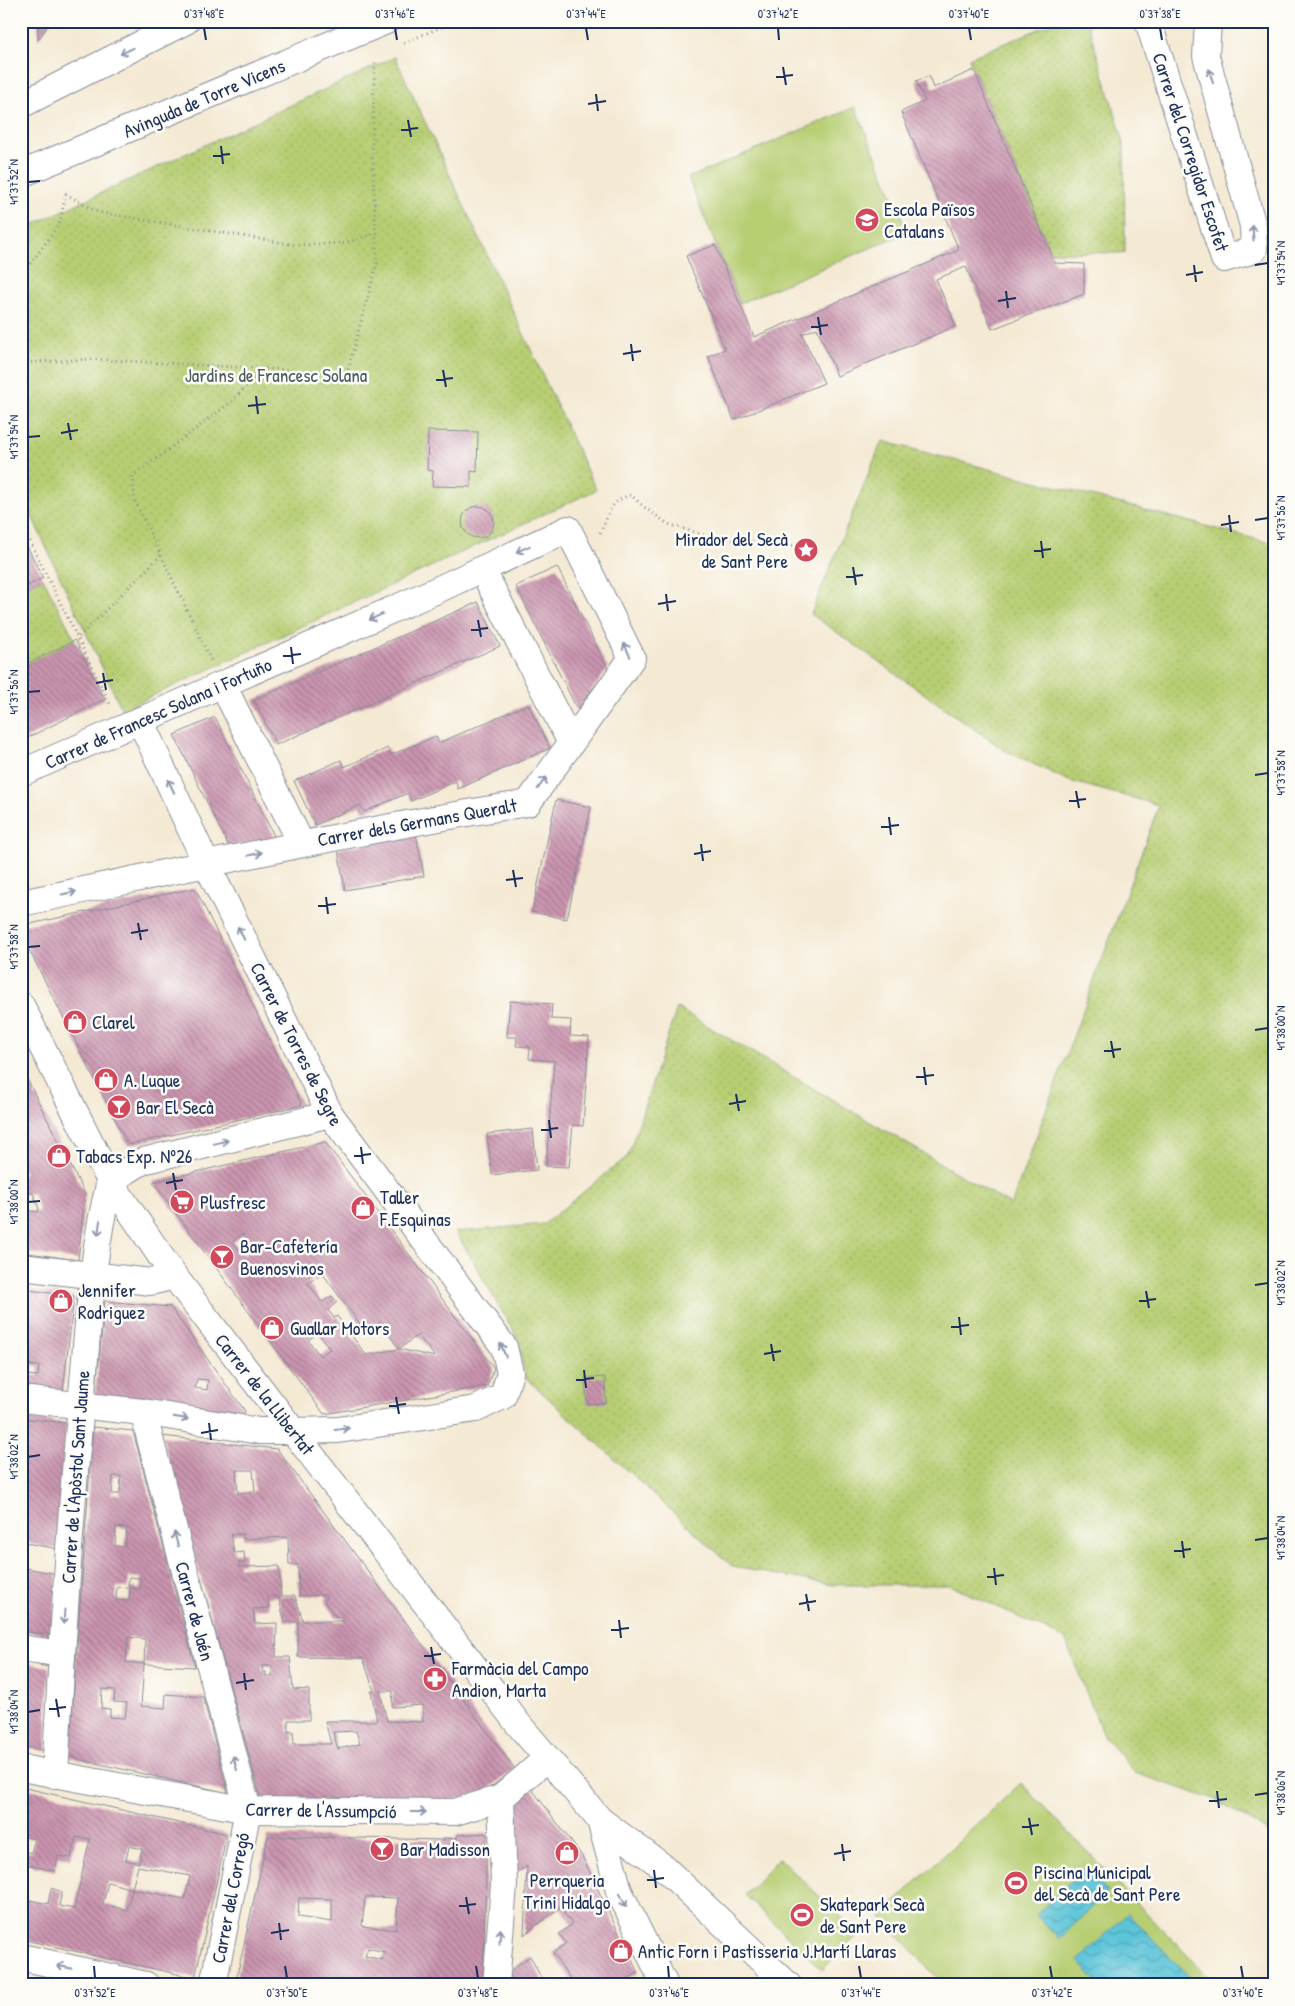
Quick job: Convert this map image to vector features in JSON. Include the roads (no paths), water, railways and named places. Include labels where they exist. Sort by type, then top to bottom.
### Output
[{"type":"street","points":[[21,104],[153,29],[186,21]]},
{"type":"street","name":"Avinguda de Torre Vicens","points":[[21,174],[386,21]]},
{"type":"street","name":"Carrer del Corregidor Escofet","points":[[1148,21],[1224,259],[1254,250],[1253,226],[1206,56],[1208,21]]},
{"type":"street","name":"Carrer dels Germans Queralt","points":[[21,903],[207,865],[301,843],[528,803],[632,658],[568,529]]},
{"type":"street","name":"Carrer de Francesc Solana i Fortuño","points":[[21,773],[568,529]]},
{"type":"street","points":[[482,569],[571,743]]},
{"type":"street","points":[[223,684],[301,843]]},
{"type":"street","name":"Carrer de Torres de Segre","points":[[140,720],[207,865],[330,1114],[504,1347],[510,1373],[503,1396],[476,1409],[338,1430],[294,1431]]},
{"type":"street","name":"Carrer de la Llibertat","points":[[24,1015],[110,1181],[174,1276],[547,1758],[600,1820]]},
{"type":"street","points":[[110,1181],[143,1161],[330,1114]]},
{"type":"street","name":"Carrer de l'Apòstol Sant Jaume","points":[[55,1775],[62,1654],[92,1275],[101,1215],[110,1181]]},
{"type":"street","points":[[21,1267],[151,1282],[174,1276]]},
{"type":"street","points":[[21,1399],[143,1412],[260,1431],[294,1431]]},
{"type":"street","name":"Carrer de Jaén","points":[[143,1412],[248,1810]]},
{"type":"street","points":[[21,1648],[62,1654]]},
{"type":"street","name":"Carrer de l'Assumpció","points":[[21,1768],[248,1810],[455,1812],[501,1798],[547,1758]]},
{"type":"street","points":[[496,1985],[504,1885],[501,1798]]},
{"type":"street","name":"Carrer del Corregó","points":[[213,1985],[248,1810]]},
{"type":"street","points":[[600,1820],[619,1891],[658,1982]]},
{"type":"street","points":[[600,1820],[662,1866],[788,1985]]},
{"type":"street","points":[[21,1957],[146,1985]]},
{"type":"water","points":[[1085,1868],[1108,1892],[1059,1939],[1036,1915]]},
{"type":"water","points":[[1128,1913],[1197,1985],[1101,1985],[1078,1961]]},
{"type":"place","name":"Escola Països Catalans","points":[[867,220]]},
{"type":"place","name":"Mirador del Secà de Sant Pere","points":[[806,550]]},
{"type":"place","name":"Clarel","points":[[75,1022]]},
{"type":"place","name":"A. Luque","points":[[106,1080]]},
{"type":"place","name":"Bar El Secà","points":[[119,1107]]},
{"type":"place","name":"Tabacs Exp. Nº26","points":[[59,1156]]},
{"type":"place","name":"Plusfresc","points":[[182,1202]]},
{"type":"place","name":"Taller F.Esquinas","points":[[363,1208]]},
{"type":"place","name":"Bar-Cafetería Buenosvinos","points":[[222,1257]]},
{"type":"place","name":"Jennifer Rodriguez","points":[[61,1301]]},
{"type":"place","name":"Guallar Motors","points":[[272,1328]]},
{"type":"place","name":"Farmàcia del Campo Andion, Marta","points":[[435,1679]]},
{"type":"place","name":"Bar Madisson","points":[[382,1849]]},
{"type":"place","name":"Perrqueria Trini Hidalgo","points":[[567,1853]]},
{"type":"place","name":"Piscina Municipal del Secà de Sant Pere","points":[[1016,1883]]},
{"type":"place","name":"Skatepark Secà de Sant Pere","points":[[802,1915]]},
{"type":"place","name":"Antic Forn i Pastisseria J.Martí Llaras","points":[[621,1951]]},
{"type":"park label","name":"Jardins de Francesc Solana","points":[[276,375]]}]
